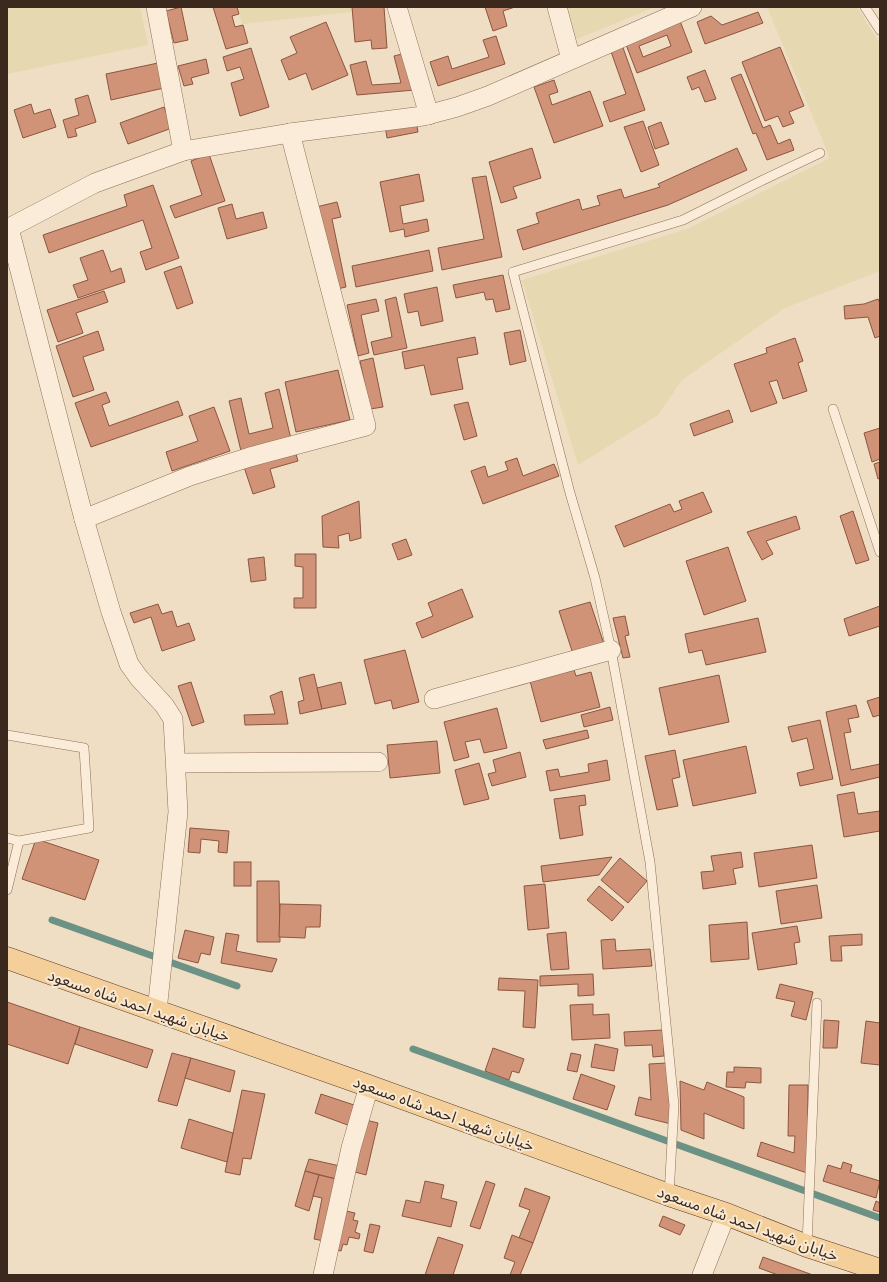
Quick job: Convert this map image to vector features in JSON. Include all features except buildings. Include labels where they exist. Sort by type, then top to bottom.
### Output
[{"type":"main road","name":"خیابان شهید احمد شاه مسعود","points":[[7,958],[369,1086],[669,1195],[726,1214],[807,1246],[880,1270]]},
{"type":"street","points":[[156,7],[183,151]]},
{"type":"street","points":[[397,7],[429,115]]},
{"type":"street","points":[[557,7],[572,59]]},
{"type":"street","points":[[157,1011],[178,812],[173,719],[164,705],[129,664],[111,612],[84,520],[8,229],[95,183],[183,151],[290,133],[429,115],[458,108],[692,7]]},
{"type":"street","points":[[84,520],[190,476],[250,457],[366,426],[290,133]]},
{"type":"street","points":[[434,699],[611,650]]},
{"type":"street","points":[[176,763],[378,762]]},
{"type":"street","points":[[323,1275],[351,1148],[369,1086]]},
{"type":"street","points":[[702,1275],[726,1214]]},
{"type":"lane","points":[[865,7],[880,30]]},
{"type":"lane","points":[[669,1195],[674,1105],[650,862],[611,650],[595,578],[570,493],[513,272],[682,220],[820,153]]},
{"type":"lane","points":[[833,409],[880,552]]},
{"type":"lane","points":[[7,736],[84,748],[89,828],[19,841],[7,838]]},
{"type":"lane","points":[[7,890],[19,841]]},
{"type":"lane","points":[[807,1246],[817,1003]]},
{"type":"shaded area","points":[[7,7],[140,7],[148,45],[7,74]]},
{"type":"shaded area","points":[[238,7],[387,7],[242,24]]},
{"type":"shaded area","points":[[558,7],[655,7],[570,42]]},
{"type":"shaded area","points":[[767,7],[857,7],[880,44],[880,271],[785,308],[682,380],[658,415],[578,465],[522,280],[687,229],[830,158]]},
{"type":"waterway","points":[[52,920],[237,986]]},
{"type":"waterway","points":[[413,1049],[880,1218]]}]
